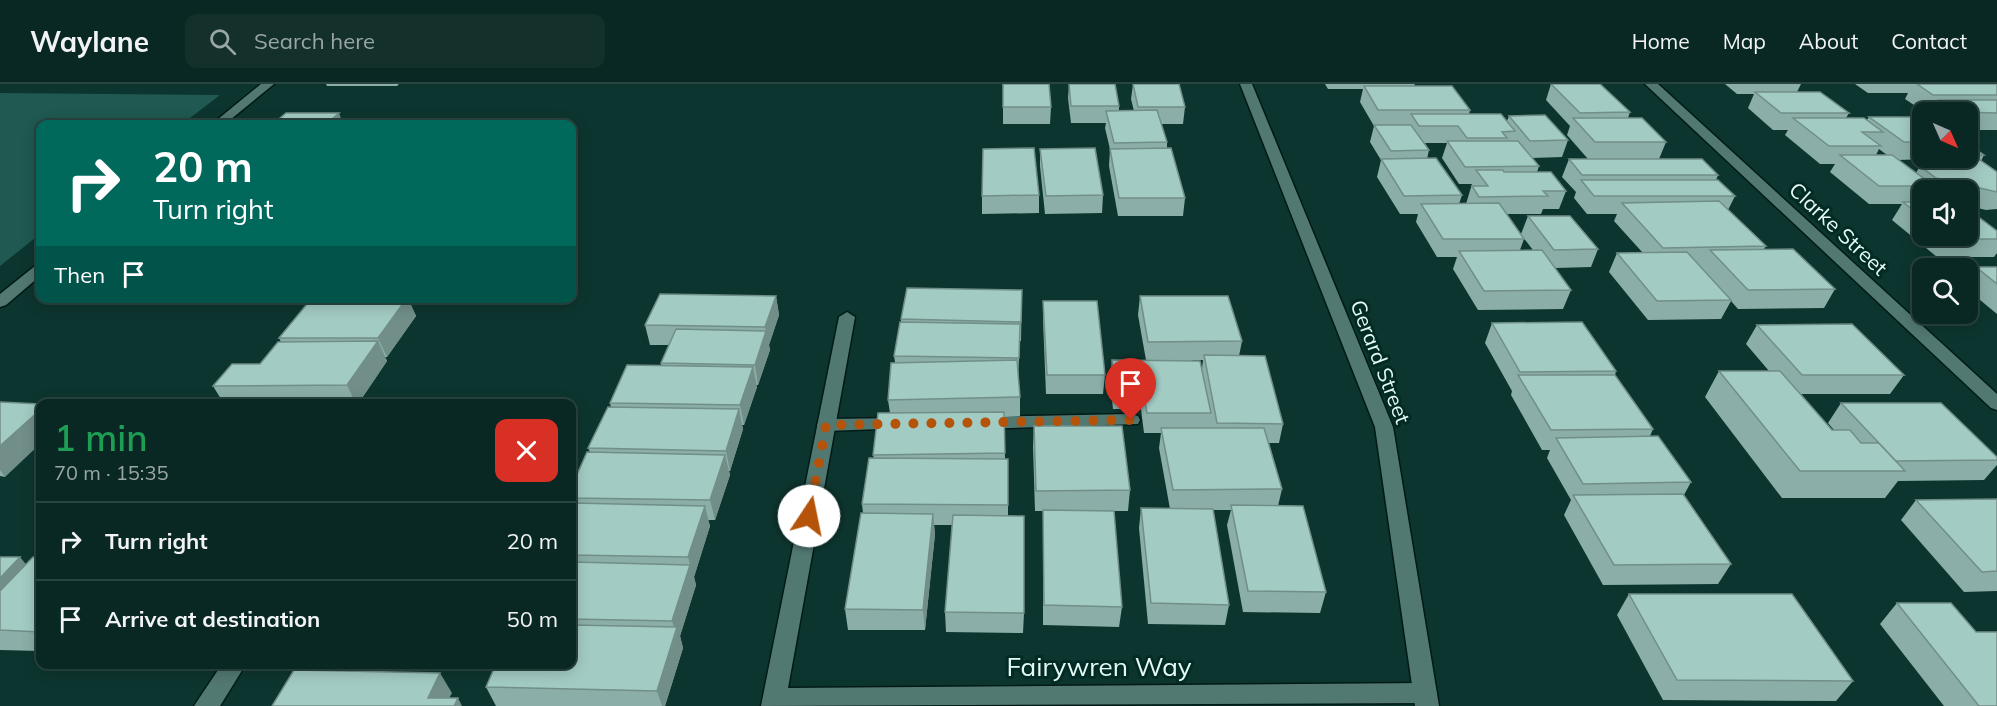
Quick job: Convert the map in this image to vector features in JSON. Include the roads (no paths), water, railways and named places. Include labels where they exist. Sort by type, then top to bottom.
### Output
[{"type":"street","points":[[223,120],[268,84]]},
{"type":"street","name":"Gerard Street","points":[[1245,84],[1384,427],[1426,699]]},
{"type":"street","name":"Clarke Street","points":[[1651,84],[1997,404]]},
{"type":"street","points":[[0,302],[36,272]]},
{"type":"street","points":[[774,702],[847,316]]},
{"type":"street","points":[[967,423],[1131,420]]},
{"type":"street","points":[[826,425],[920,424]]},
{"type":"street","points":[[206,706],[232,669]]},
{"type":"street","name":"Fairywren Way","points":[[774,702],[1426,699]]}]
